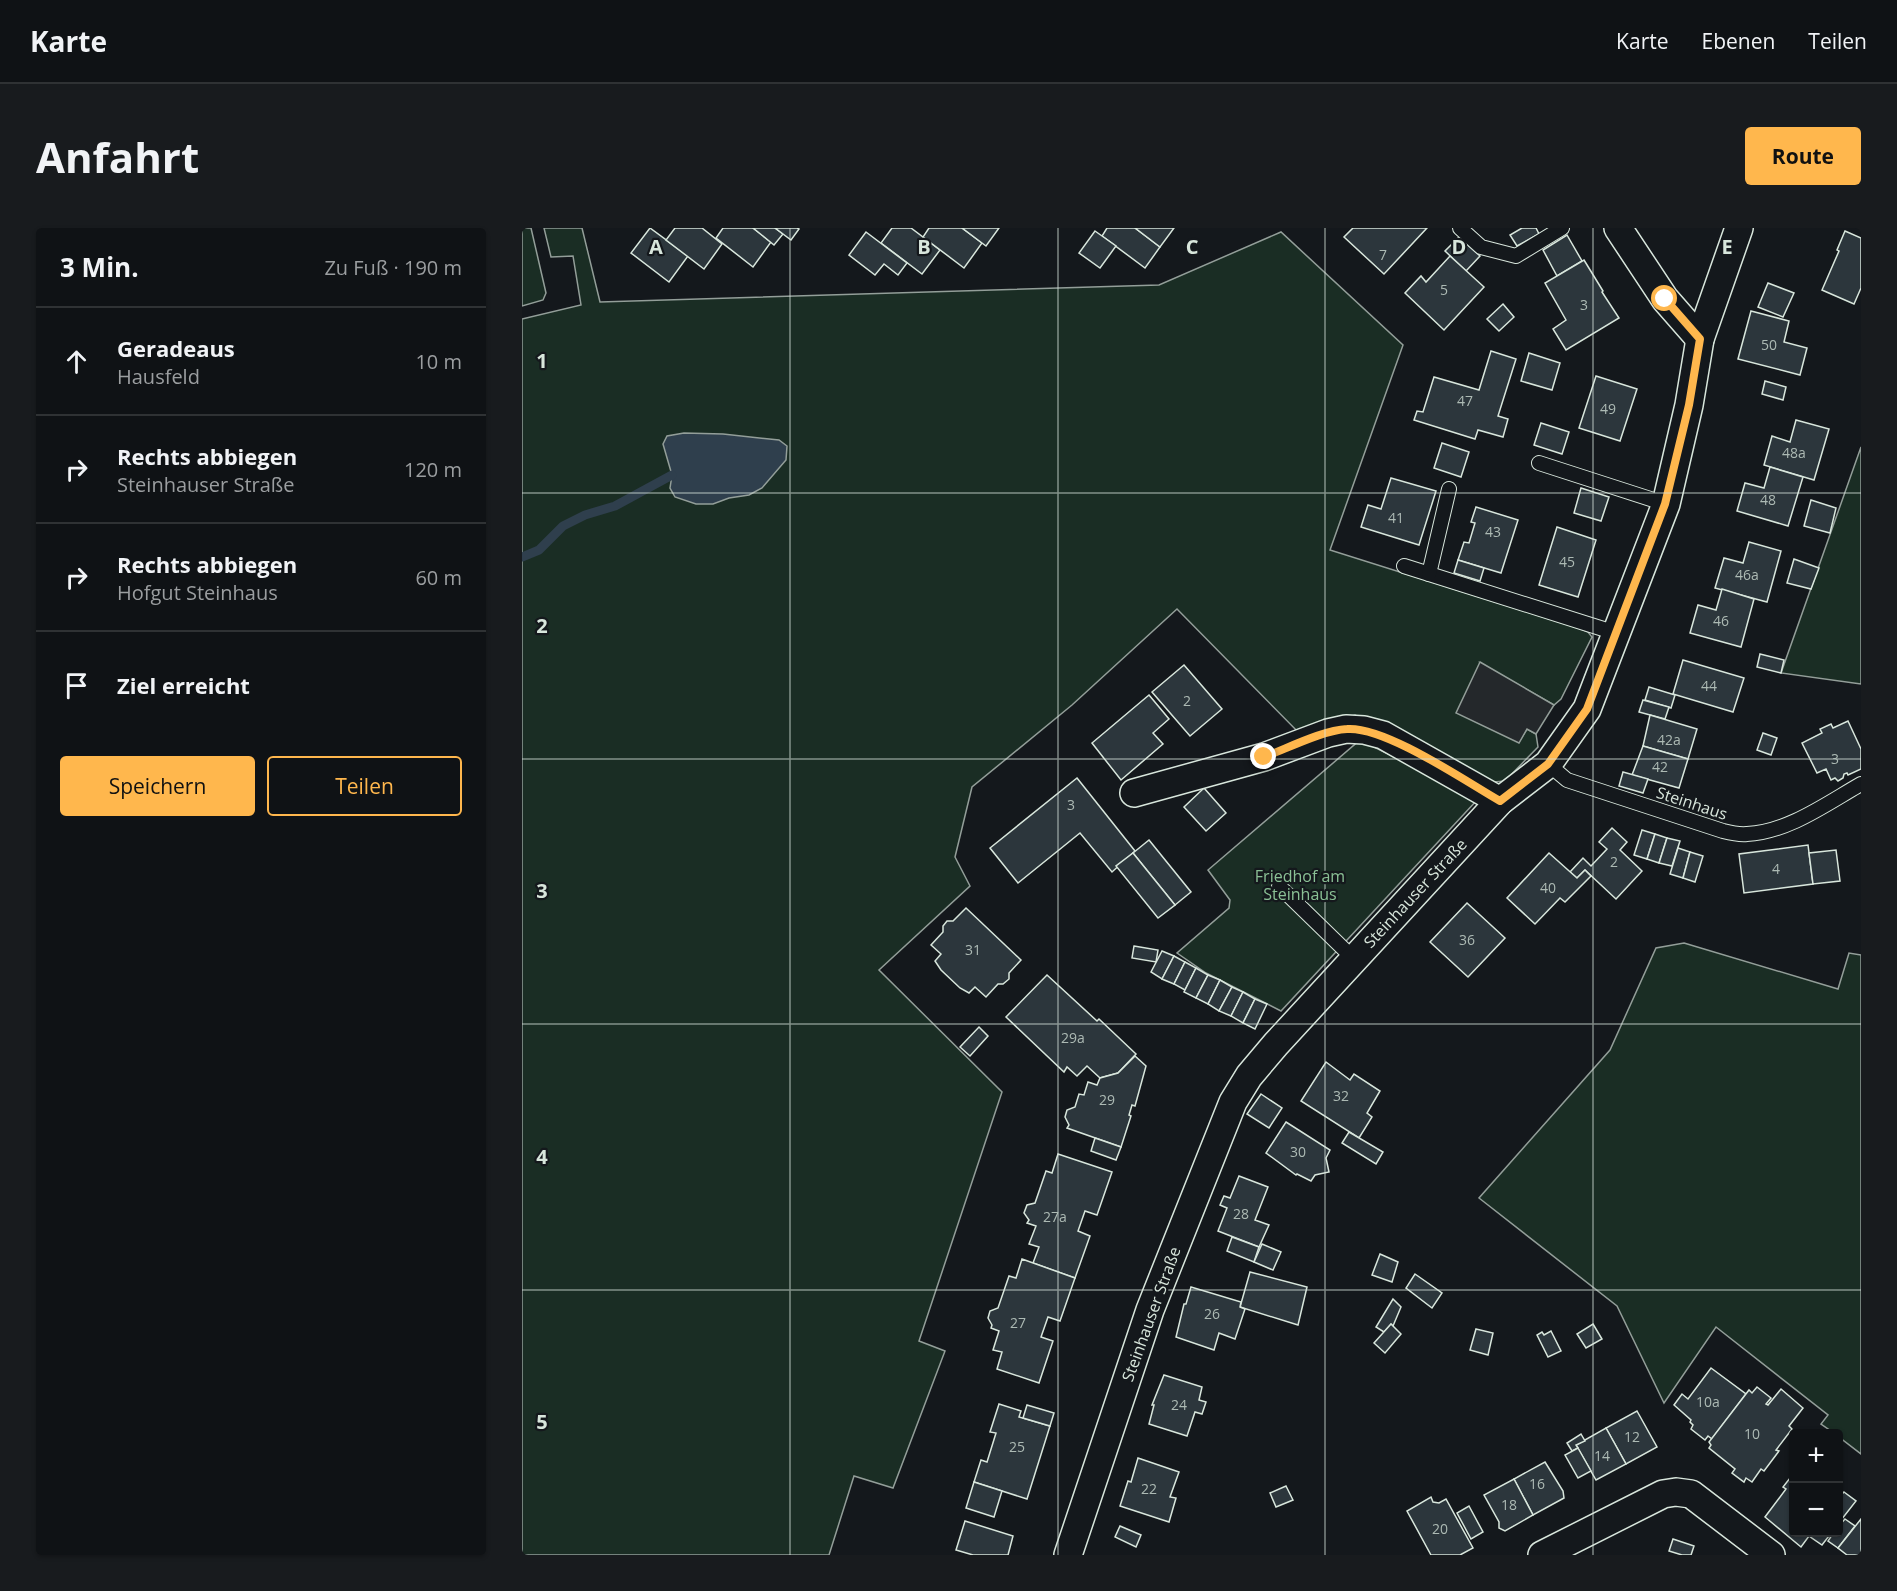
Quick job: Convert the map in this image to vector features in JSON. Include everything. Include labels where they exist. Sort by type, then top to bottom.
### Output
[{"type":"street","points":[[1618,228],[1665,299],[1700,339]]},
{"type":"street","name":"Steinhauser Straße","points":[[1068,1555],[1150,1310],[1233,1102],[1249,1076],[1276,1044],[1500,801],[1548,764],[1587,709],[1665,504],[1689,405],[1700,339],[1739,228]]},
{"type":"street","points":[[1134,793],[1264,757],[1346,729],[1364,730],[1383,735],[1500,801]]},
{"type":"street","points":[[1542,1555],[1663,1494],[1676,1492],[1691,1494],[1771,1555]]},
{"type":"lane","points":[[1460,228],[1480,247],[1516,256],[1562,228]]},
{"type":"lane","points":[[1539,463],[1665,504]]},
{"type":"lane","points":[[1429,574],[1449,489]]},
{"type":"lane","points":[[1404,566],[1616,633]]},
{"type":"lane","name":"Steinhaus","points":[[1548,764],[1567,780],[1724,831],[1745,835],[1772,830],[1803,817],[1861,784]]},
{"type":"lane","points":[[1279,886],[1354,959]]},
{"type":"green space","points":[[522,228],[531,228],[546,293],[543,300],[522,306]]},
{"type":"green space","points":[[544,228],[582,228],[600,302],[1159,285],[1281,232],[1403,345],[1330,550],[1581,629],[1592,637],[1561,699],[1554,705],[1480,663],[1519,742],[1527,729],[1536,734],[1538,747],[1505,781],[1494,782],[1355,715],[1300,734],[1177,609],[1072,705],[972,787],[955,857],[970,886],[879,970],[1002,1092],[919,1341],[945,1351],[893,1488],[854,1476],[829,1555],[522,1555],[522,319],[581,305],[573,256],[551,257]]},
{"type":"green space","points":[[1861,447],[1861,684],[1781,673]]},
{"type":"green space","name":"Friedhof am Steinhaus","points":[[1360,740],[1478,799],[1281,1011],[1206,973],[1177,953],[1229,908],[1230,900],[1208,870]]},
{"type":"green space","points":[[1684,943],[1838,989],[1849,953],[1861,955],[1861,1454],[1843,1440],[1843,1429],[1828,1429],[1821,1424],[1828,1415],[1716,1327],[1664,1403],[1617,1306],[1479,1198],[1610,1050],[1656,948]]},
{"type":"shaded area","points":[[1480,662],[1554,705],[1536,734],[1527,729],[1519,743],[1456,713]]},
{"type":"water","points":[[684,433],[723,434],[779,440],[787,446],[786,460],[762,488],[749,495],[729,498],[713,504],[696,504],[675,497],[670,488],[672,475],[663,444],[667,436]]},
{"type":"building","points":[[650,228],[688,256],[669,282],[631,253]]},
{"type":"building","points":[[675,228],[702,228],[722,244],[704,269],[666,240]]},
{"type":"building","points":[[723,228],[753,228],[771,242],[753,267],[716,238]]},
{"type":"building","points":[[753,228],[775,228],[783,234],[774,245]]},
{"type":"building","points":[[775,228],[797,228],[799,229],[791,240]]},
{"type":"building","points":[[892,228],[911,228],[940,250],[922,274],[881,243]]},
{"type":"building","points":[[929,228],[962,228],[982,243],[964,268],[923,237]]},
{"type":"building","points":[[962,228],[999,228],[986,246]]},
{"type":"building","points":[[1107,228],[1135,228],[1160,247],[1145,268],[1102,236]]},
{"type":"building","points":[[1135,228],[1174,228],[1160,247]]},
{"type":"building","points":[[1353,228],[1427,228],[1384,274],[1344,237]]},
{"type":"building","points":[[1522,228],[1536,228],[1539,234],[1517,246],[1510,235]]},
{"type":"building","points":[[1095,231],[1116,246],[1100,268],[1079,253]]},
{"type":"building","points":[[1845,231],[1861,238],[1861,288],[1854,304],[1822,290]]},
{"type":"building","points":[[866,232],[907,263],[898,275],[884,264],[875,275],[849,255]]},
{"type":"building","points":[[1567,235],[1582,261],[1557,276],[1543,250]]},
{"type":"building","points":[[1459,237],[1480,256],[1466,271],[1445,251]]},
{"type":"building","points":[[1450,256],[1484,287],[1444,330],[1405,293],[1421,276],[1426,282]]},
{"type":"building","points":[[1584,260],[1619,318],[1566,350],[1553,329],[1566,320],[1545,283]]},
{"type":"building","points":[[1768,283],[1794,293],[1783,317],[1758,307]]},
{"type":"building","points":[[1503,304],[1514,317],[1499,331],[1487,319]]},
{"type":"building","points":[[1751,311],[1789,321],[1784,342],[1807,348],[1800,375],[1738,359]]},
{"type":"building","points":[[1491,351],[1516,359],[1498,416],[1508,419],[1503,437],[1478,430],[1475,439],[1414,420],[1417,411],[1423,412],[1434,377],[1479,390]]},
{"type":"building","points":[[1529,353],[1560,363],[1552,390],[1521,381]]},
{"type":"building","points":[[1596,376],[1637,389],[1620,441],[1579,428]]},
{"type":"building","points":[[1765,381],[1786,387],[1783,400],[1762,394]]},
{"type":"building","points":[[1796,420],[1829,429],[1814,480],[1764,465],[1772,436],[1790,442]]},
{"type":"building","points":[[1541,423],[1569,432],[1562,454],[1534,445]]},
{"type":"building","points":[[1442,443],[1469,452],[1461,477],[1434,468]]},
{"type":"building","points":[[1770,467],[1803,477],[1788,526],[1737,511],[1745,483],[1764,488]]},
{"type":"building","points":[[1391,478],[1436,491],[1419,545],[1361,527],[1368,505],[1381,509]]},
{"type":"building","points":[[1581,488],[1609,497],[1601,521],[1574,513]]},
{"type":"building","points":[[1811,500],[1836,508],[1830,533],[1804,526]]},
{"type":"building","points":[[1476,507],[1518,520],[1501,573],[1458,560],[1464,542],[1469,543],[1475,523],[1471,522]]},
{"type":"building","points":[[1557,527],[1596,540],[1578,597],[1539,585]]},
{"type":"building","points":[[1749,542],[1781,551],[1767,602],[1715,588],[1724,558],[1743,563]]},
{"type":"building","points":[[1794,559],[1819,568],[1811,589],[1787,583]]},
{"type":"building","points":[[1458,560],[1484,568],[1480,581],[1454,573]]},
{"type":"building","points":[[1722,589],[1754,599],[1741,647],[1690,633],[1698,605],[1716,610]]},
{"type":"building","points":[[1760,654],[1784,660],[1781,673],[1757,667]]},
{"type":"building","points":[[1683,660],[1744,678],[1733,712],[1673,694]]},
{"type":"building","points":[[1184,665],[1222,709],[1190,736],[1152,692]]},
{"type":"building","points":[[1649,687],[1675,695],[1671,708],[1645,700]]},
{"type":"building","points":[[1149,695],[1169,719],[1153,733],[1163,744],[1121,780],[1092,743]]},
{"type":"building","points":[[1643,700],[1669,707],[1665,719],[1639,712]]},
{"type":"building","points":[[1650,715],[1697,729],[1688,759],[1643,746]]},
{"type":"building","points":[[1848,721],[1861,749],[1861,769],[1848,775],[1844,774],[1843,778],[1838,781],[1835,778],[1831,780],[1826,769],[1817,773],[1802,743],[1822,733],[1820,729],[1831,724],[1833,728]]},
{"type":"building","points":[[1763,733],[1777,738],[1771,755],[1757,750]]},
{"type":"building","points":[[1643,746],[1688,759],[1679,788],[1632,775]]},
{"type":"building","points":[[1623,772],[1648,779],[1643,793],[1619,786]]},
{"type":"building","points":[[1077,778],[1135,851],[1112,872],[1080,833],[1018,883],[990,848]]},
{"type":"building","points":[[1204,788],[1226,813],[1206,831],[1184,807]]},
{"type":"building","points":[[1612,828],[1627,842],[1620,850],[1642,871],[1616,899],[1585,870],[1577,878],[1570,872],[1583,858],[1591,866],[1607,849],[1599,842]]},
{"type":"building","points":[[1642,830],[1655,834],[1647,859],[1634,855]]},
{"type":"building","points":[[1655,834],[1667,838],[1659,863],[1647,859]]},
{"type":"building","points":[[1667,838],[1680,841],[1672,866],[1659,863]]},
{"type":"building","points":[[1149,840],[1191,892],[1175,905],[1133,853]]},
{"type":"building","points":[[1808,845],[1813,884],[1744,893],[1739,854]]},
{"type":"building","points":[[1678,848],[1690,852],[1683,878],[1670,874]]},
{"type":"building","points":[[1836,850],[1840,881],[1813,884],[1809,853]]},
{"type":"building","points":[[1690,852],[1703,856],[1695,882],[1683,878]]},
{"type":"building","points":[[1133,853],[1175,905],[1158,918],[1116,866]]},
{"type":"building","points":[[1549,853],[1577,878],[1585,870],[1591,876],[1565,902],[1560,898],[1535,924],[1507,898]]},
{"type":"building","points":[[1467,903],[1505,938],[1468,977],[1430,942]]},
{"type":"building","points":[[966,908],[1021,960],[1009,973],[1009,979],[1003,984],[998,984],[986,997],[975,987],[969,993],[960,988],[941,970],[935,961],[941,954],[931,945],[943,932],[943,926],[947,921],[953,921]]},
{"type":"building","points":[[1134,946],[1158,950],[1156,962],[1132,958]]},
{"type":"building","points":[[1162,951],[1174,956],[1162,979],[1151,972]]},
{"type":"building","points":[[1174,956],[1185,962],[1174,984],[1162,979]]},
{"type":"building","points":[[1185,962],[1196,968],[1185,990],[1174,984]]},
{"type":"building","points":[[1196,968],[1208,975],[1196,998],[1184,992]]},
{"type":"building","points":[[1047,975],[1136,1054],[1118,1073],[1100,1078],[1087,1066],[1077,1076],[1067,1067],[1064,1072],[1006,1017]]},
{"type":"building","points":[[1208,975],[1220,980],[1208,1004],[1196,998]]},
{"type":"building","points":[[1220,980],[1232,987],[1219,1011],[1208,1004]]},
{"type":"building","points":[[1232,987],[1243,992],[1231,1016],[1219,1011]]},
{"type":"building","points":[[1243,992],[1255,999],[1243,1023],[1231,1016]]},
{"type":"building","points":[[1255,999],[1267,1004],[1255,1029],[1243,1023]]},
{"type":"building","points":[[979,1027],[988,1036],[970,1056],[960,1047]]},
{"type":"building","points":[[1135,1056],[1146,1066],[1135,1106],[1132,1105],[1129,1115],[1131,1116],[1121,1147],[1067,1128],[1069,1125],[1065,1117],[1067,1110],[1075,1107],[1079,1094],[1084,1095],[1088,1082],[1097,1085],[1100,1078],[1118,1073]]},
{"type":"building","points":[[1326,1062],[1350,1080],[1354,1074],[1380,1091],[1367,1113],[1372,1117],[1359,1138],[1301,1101]]},
{"type":"building","points":[[1261,1094],[1282,1108],[1269,1128],[1247,1114]]},
{"type":"building","points":[[1286,1122],[1330,1150],[1326,1158],[1329,1172],[1315,1175],[1311,1181],[1296,1175],[1266,1153]]},
{"type":"building","points":[[1349,1132],[1383,1152],[1376,1164],[1342,1143]]},
{"type":"building","points":[[1095,1138],[1121,1147],[1116,1160],[1091,1151]]},
{"type":"building","points":[[1058,1154],[1112,1172],[1097,1215],[1085,1211],[1078,1231],[1090,1236],[1075,1278],[1033,1263],[1039,1247],[1029,1244],[1036,1226],[1027,1223],[1029,1220],[1024,1213],[1027,1205],[1035,1203],[1046,1171],[1052,1173]]},
{"type":"building","points":[[1239,1176],[1268,1187],[1255,1220],[1269,1225],[1259,1247],[1218,1231],[1227,1208],[1220,1205],[1224,1196],[1230,1198]]},
{"type":"building","points":[[1232,1237],[1259,1247],[1254,1262],[1227,1251]]},
{"type":"building","points":[[1262,1244],[1281,1252],[1273,1270],[1254,1262]]},
{"type":"building","points":[[1380,1254],[1398,1262],[1392,1282],[1372,1275]]},
{"type":"building","points":[[1022,1259],[1075,1278],[1060,1321],[1048,1317],[1041,1337],[1053,1341],[1039,1383],[997,1369],[1002,1352],[993,1350],[999,1331],[991,1328],[992,1325],[988,1318],[990,1311],[998,1308],[1009,1276],[1016,1278]]},
{"type":"building","points":[[1250,1272],[1307,1287],[1298,1325],[1240,1307]]},
{"type":"building","points":[[1415,1274],[1442,1293],[1432,1308],[1406,1288]]},
{"type":"building","points":[[1191,1287],[1241,1302],[1240,1307],[1245,1309],[1235,1339],[1219,1333],[1214,1350],[1176,1337],[1184,1304],[1186,1304]]},
{"type":"building","points":[[1393,1299],[1401,1307],[1393,1326],[1391,1324],[1384,1332],[1376,1327]]},
{"type":"building","points":[[1391,1324],[1401,1334],[1385,1353],[1374,1343]]},
{"type":"building","points":[[1593,1324],[1602,1339],[1586,1348],[1577,1334]]},
{"type":"building","points":[[1476,1329],[1493,1333],[1488,1355],[1470,1350]]},
{"type":"building","points":[[1551,1331],[1561,1351],[1548,1357],[1537,1335],[1542,1332],[1544,1335]]},
{"type":"building","points":[[1711,1368],[1746,1394],[1712,1439],[1708,1436],[1705,1440],[1691,1429],[1693,1425],[1691,1420],[1674,1405],[1682,1394],[1688,1399]]},
{"type":"building","points":[[1164,1375],[1202,1387],[1199,1400],[1206,1402],[1202,1414],[1195,1412],[1187,1436],[1149,1424],[1154,1405],[1152,1405]]},
{"type":"building","points":[[1757,1387],[1771,1398],[1766,1404],[1768,1405],[1781,1389],[1803,1408],[1789,1426],[1792,1429],[1789,1429],[1789,1433],[1776,1450],[1779,1451],[1764,1471],[1761,1469],[1752,1482],[1746,1478],[1744,1482],[1732,1473],[1735,1469],[1709,1448],[1711,1445],[1709,1442],[1749,1390],[1752,1393]]},
{"type":"building","points":[[999,1404],[1021,1411],[1019,1417],[1050,1426],[1027,1499],[974,1482],[981,1460],[987,1462],[996,1433],[990,1432]]},
{"type":"building","points":[[1027,1405],[1054,1413],[1050,1426],[1023,1418]]},
{"type":"building","points":[[1637,1411],[1657,1447],[1626,1464],[1606,1428]]},
{"type":"building","points":[[1606,1428],[1626,1464],[1596,1480],[1576,1445]]},
{"type":"building","points":[[1581,1434],[1585,1441],[1576,1445],[1578,1448],[1572,1451],[1567,1443]]},
{"type":"building","points":[[1578,1448],[1591,1471],[1578,1478],[1565,1455]]},
{"type":"building","points":[[1138,1458],[1179,1472],[1170,1497],[1176,1498],[1169,1522],[1120,1506],[1128,1481],[1131,1482]]},
{"type":"building","points":[[1545,1462],[1563,1491],[1564,1498],[1533,1515],[1514,1479]]},
{"type":"building","points":[[1514,1479],[1533,1515],[1505,1531],[1499,1528],[1499,1522],[1484,1495]]},
{"type":"building","points":[[1789,1479],[1789,1537],[1765,1517],[1786,1489],[1783,1487]]},
{"type":"building","points":[[974,1482],[1002,1491],[994,1517],[966,1508]]},
{"type":"building","points":[[1286,1486],[1293,1500],[1276,1507],[1270,1493]]},
{"type":"building","points":[[1843,1493],[1856,1501],[1843,1518]]},
{"type":"building","points":[[1431,1497],[1433,1502],[1439,1503],[1446,1499],[1473,1548],[1460,1555],[1431,1555],[1407,1511]]},
{"type":"building","points":[[1469,1506],[1483,1532],[1471,1539],[1457,1513]]},
{"type":"building","points":[[1845,1519],[1855,1526],[1838,1548],[1828,1541],[1831,1537],[1843,1537]]},
{"type":"building","points":[[1861,1519],[1861,1555],[1847,1555],[1838,1548]]},
{"type":"building","points":[[965,1521],[1013,1536],[1008,1555],[973,1555],[956,1550]]},
{"type":"building","points":[[1120,1526],[1141,1535],[1136,1547],[1115,1537]]},
{"type":"building","points":[[1789,1537],[1808,1537],[1801,1547]]},
{"type":"building","points":[[1810,1537],[1828,1537],[1822,1545]]},
{"type":"building","points":[[1673,1539],[1694,1546],[1691,1555],[1669,1551]]},
{"type":"waterway","points":[[522,557],[539,550],[563,526],[585,515],[615,506],[672,475]]},
{"type":"route","points":[[1264,757],[1346,729],[1364,730],[1383,735],[1406,747],[1500,801],[1548,764],[1587,709],[1665,504],[1689,405],[1700,339],[1665,299]]}]
